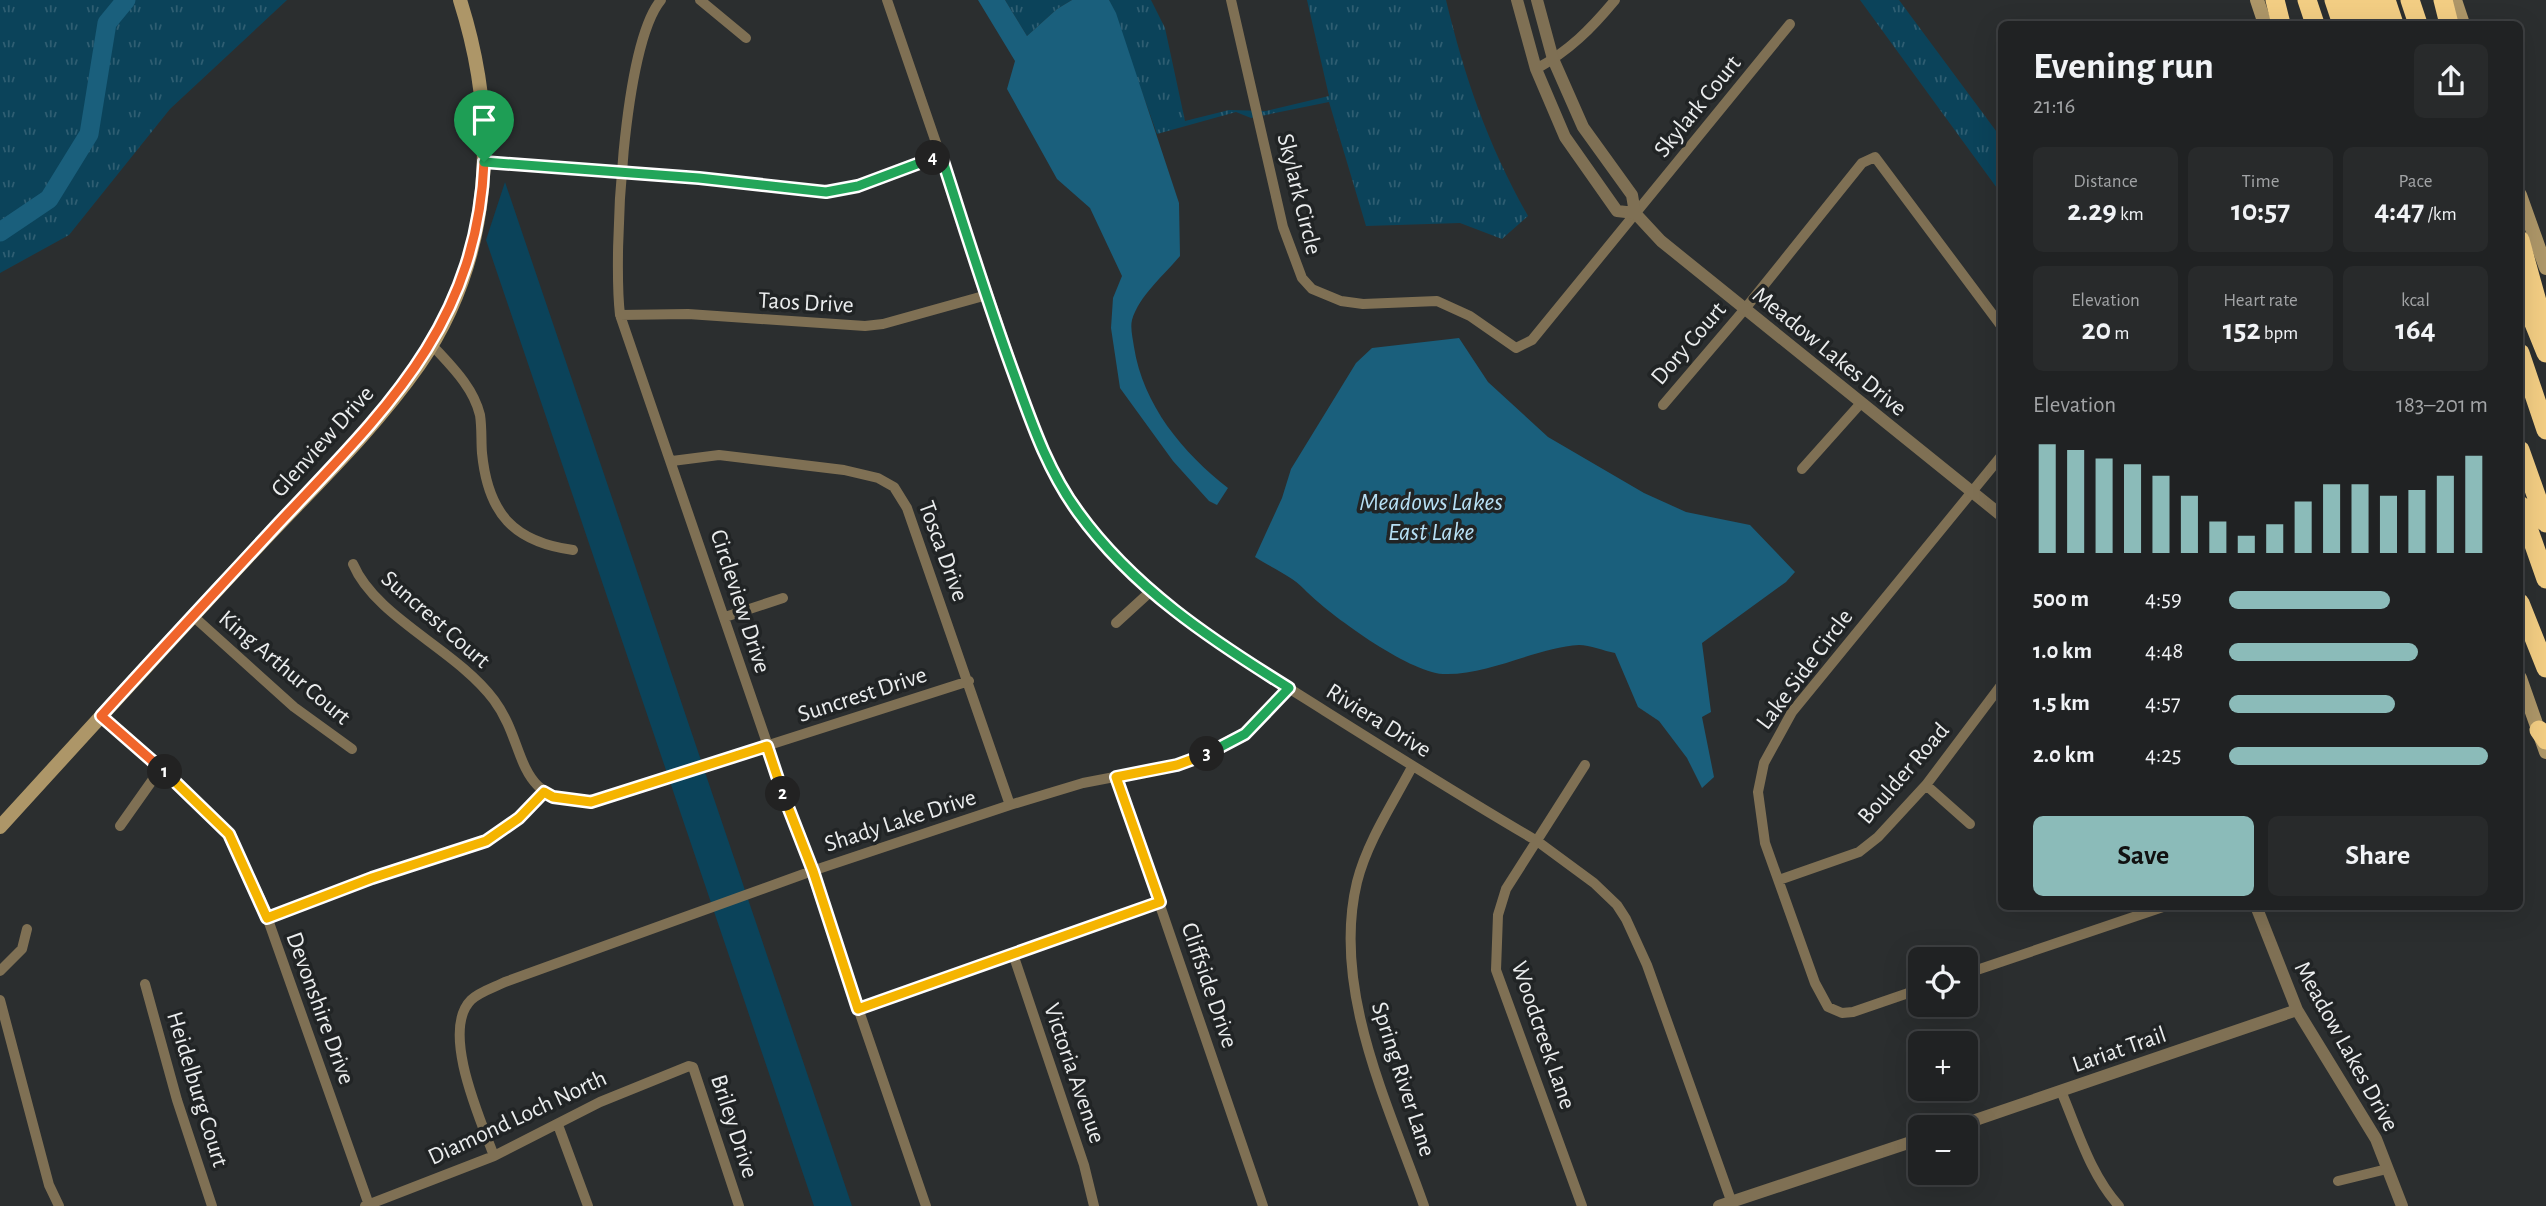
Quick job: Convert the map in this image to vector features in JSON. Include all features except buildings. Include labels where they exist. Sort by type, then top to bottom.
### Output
[{"type":"highway","points":[[2275,0],[2280,21]]},
{"type":"highway","points":[[2307,0],[2314,21]]},
{"type":"highway","points":[[2334,0],[2341,21]]},
{"type":"highway","points":[[2348,0],[2355,21]]},
{"type":"highway","points":[[2367,0],[2374,21]]},
{"type":"highway","points":[[2386,0],[2393,21]]},
{"type":"highway","points":[[2410,0],[2417,21]]},
{"type":"highway","points":[[2442,0],[2448,21]]},
{"type":"highway","points":[[2523,251],[2546,334]]},
{"type":"highway","points":[[2523,296],[2546,353]]},
{"type":"highway","points":[[2523,363],[2546,430]]},
{"type":"highway","points":[[2523,458],[2546,523]]},
{"type":"highway","points":[[2523,514],[2546,579]]},
{"type":"highway","points":[[2523,610],[2546,668]]},
{"type":"main road","name":"Glenview Drive","points":[[0,827],[347,452],[418,366],[431,344],[453,300],[470,253],[482,203],[485,109],[481,80],[460,0]]},
{"type":"main road","points":[[2257,0],[2264,21]]},
{"type":"main road","points":[[2455,0],[2462,21]]},
{"type":"main road","points":[[2523,203],[2546,268]]},
{"type":"main road","points":[[2523,686],[2546,752]]},
{"type":"street","name":"Circleview Drive","points":[[661,0],[653,9],[636,57],[616,250],[620,315],[673,461],[767,746],[813,871],[926,1206]]},
{"type":"street","points":[[701,0],[746,38]]},
{"type":"street","name":"Riviera Drive","points":[[887,0],[987,295],[1051,468],[1079,514],[1115,556],[1200,633],[1537,841],[1594,883],[1626,919],[1647,965],[1728,1205]]},
{"type":"street","name":"Skylark Circle","points":[[1231,0],[1283,227],[1297,271],[1312,289],[1341,302],[1363,304],[1437,301],[1470,316],[1516,348],[1532,340],[1635,213]]},
{"type":"street","name":"Meadow Lakes Drive","points":[[1517,0],[1536,69],[1565,137],[1617,211],[1635,213]]},
{"type":"street","name":"Meadow Lakes Drive","points":[[1537,0],[1553,59],[1583,127],[1632,195],[1635,213],[1661,241],[1744,310],[1998,513]]},
{"type":"street","points":[[1536,69],[1585,36],[1615,0]]},
{"type":"street","name":"Skylark Court","points":[[1635,213],[1790,24]]},
{"type":"street","points":[[484,162],[826,192],[858,186],[941,155]]},
{"type":"street","name":"Dory Court","points":[[1663,405],[1744,310],[1861,163],[1875,157],[1879,158],[1998,322]]},
{"type":"street","name":"Taos Drive","points":[[620,315],[688,314],[865,326],[883,324],[987,295]]},
{"type":"street","points":[[431,344],[456,370],[474,399],[480,416],[482,457],[491,489],[505,519],[519,534],[535,542],[573,550]]},
{"type":"street","points":[[1802,469],[1861,403]]},
{"type":"street","name":"Tosca Drive","points":[[673,461],[704,455],[747,458],[844,470],[878,478],[894,487],[908,508],[1010,805]]},
{"type":"street","name":"Lake Side Circle","points":[[1908,993],[1853,1012],[1842,1013],[1828,1007],[1815,983],[1765,844],[1758,792],[1763,763],[1779,732],[1998,460]]},
{"type":"street","name":"Suncrest Court","points":[[353,564],[367,590],[468,671],[495,701],[518,756],[533,783],[544,792]]},
{"type":"street","points":[[1116,623],[1151,590]]},
{"type":"street","points":[[725,617],[783,598]]},
{"type":"street","name":"King Arthur Court","points":[[193,616],[294,707],[352,749]]},
{"type":"street","name":"Suncrest Drive","points":[[767,746],[969,681]]},
{"type":"street","name":"Shady Lake Drive","points":[[494,1156],[463,1063],[460,1033],[465,1008],[471,999],[505,982],[813,871],[1010,805],[1116,777],[1177,765],[1232,743],[1252,727],[1289,688]]},
{"type":"street","name":"Boulder Road","points":[[1779,880],[1859,852],[1878,837],[1926,785],[1998,689]]},
{"type":"street","name":"Devonshire Drive","points":[[101,716],[229,834],[267,918],[367,1205]]},
{"type":"street","points":[[267,918],[372,878],[486,841],[519,818],[544,792],[553,797],[591,802],[767,746]]},
{"type":"street","name":"Woodcreek Lane","points":[[1582,1206],[1496,970],[1498,915],[1506,890],[1586,765]]},
{"type":"street","name":"Spring River Lane","points":[[1412,766],[1370,847],[1357,881],[1350,948],[1359,1016],[1424,1206]]},
{"type":"street","points":[[120,826],[160,768]]},
{"type":"street","name":"Cliffside Drive","points":[[1116,777],[1263,1206]]},
{"type":"street","points":[[1926,785],[1970,824]]},
{"type":"street","points":[[858,1009],[1160,902]]},
{"type":"street","points":[[1978,970],[2154,910]]},
{"type":"street","name":"Meadow Lakes Drive","points":[[2258,910],[2297,1010],[2376,1139],[2402,1206]]},
{"type":"street","points":[[0,971],[22,949],[27,929]]},
{"type":"street","name":"Victoria Avenue","points":[[1013,954],[1080,1152],[1094,1206]]},
{"type":"street","name":"Heidelburg Court","points":[[145,984],[177,1100],[212,1206]]},
{"type":"street","points":[[0,1000],[49,1185],[59,1206]]},
{"type":"street","name":"Lariat Trail","points":[[1978,1119],[2297,1010]]},
{"type":"street","name":"Diamond Loch North","points":[[367,1205],[494,1156],[600,1102],[685,1066]]},
{"type":"street","name":"Briley Drive","points":[[685,1066],[693,1067],[739,1206]]},
{"type":"street","points":[[2061,1091],[2095,1173],[2103,1188],[2119,1206]]},
{"type":"street","points":[[558,1125],[588,1206]]},
{"type":"street","points":[[1728,1205],[1908,1143]]},
{"type":"street","points":[[2337,1181],[2388,1169]]},
{"type":"green space","points":[[0,0],[287,0],[170,109],[69,235],[0,273]]},
{"type":"green space","points":[[1005,0],[1072,0],[1057,9],[1027,36]]},
{"type":"green space","points":[[1109,0],[1151,0],[1165,28],[1185,121],[1229,110],[1266,111],[1329,96],[1307,0],[1446,0],[1479,111],[1528,216],[1502,239],[1460,223],[1366,226],[1329,102],[1251,118],[1236,112],[1157,134]]},
{"type":"green space","points":[[1860,0],[1899,0],[1998,134],[1998,190]]},
{"type":"green space","points":[[505,182],[852,1206],[814,1206],[486,240]]},
{"type":"water","points":[[978,0],[1005,0],[1027,36],[1057,9],[1072,0],[1109,0],[1116,13],[1179,203],[1180,256],[1146,294],[1135,311],[1131,326],[1134,347],[1146,389],[1168,426],[1196,459],[1228,488],[1217,505],[1209,501],[1173,461],[1120,388],[1111,328],[1113,298],[1122,276],[1090,208],[1057,179],[1007,89],[1015,61]]},
{"type":"water","name":"Meadows Lakes East Lake","points":[[1459,338],[1488,382],[1548,437],[1644,493],[1686,512],[1750,525],[1795,572],[1786,582],[1702,643],[1711,712],[1702,717],[1714,777],[1702,788],[1687,758],[1659,721],[1638,707],[1615,653],[1579,645],[1477,671],[1443,674],[1428,671],[1369,640],[1331,613],[1293,580],[1255,557],[1282,498],[1291,469],[1356,363],[1372,348]]},
{"type":"waterway","points":[[0,232],[49,199],[89,134],[107,23],[126,0]]},
{"type":"route","points":[[941,155],[998,330],[1036,434],[1065,493],[1115,556],[1175,613],[1200,633],[1289,688],[1260,720],[1232,743],[1177,765],[1116,777],[1160,902],[858,1009],[813,871],[767,746],[591,802],[553,797],[544,792],[519,818],[486,841],[372,878],[267,918],[242,856],[229,834],[101,716],[347,452],[418,366],[453,300],[470,253],[482,203],[484,162],[699,178],[826,192],[858,186],[941,155]]}]
